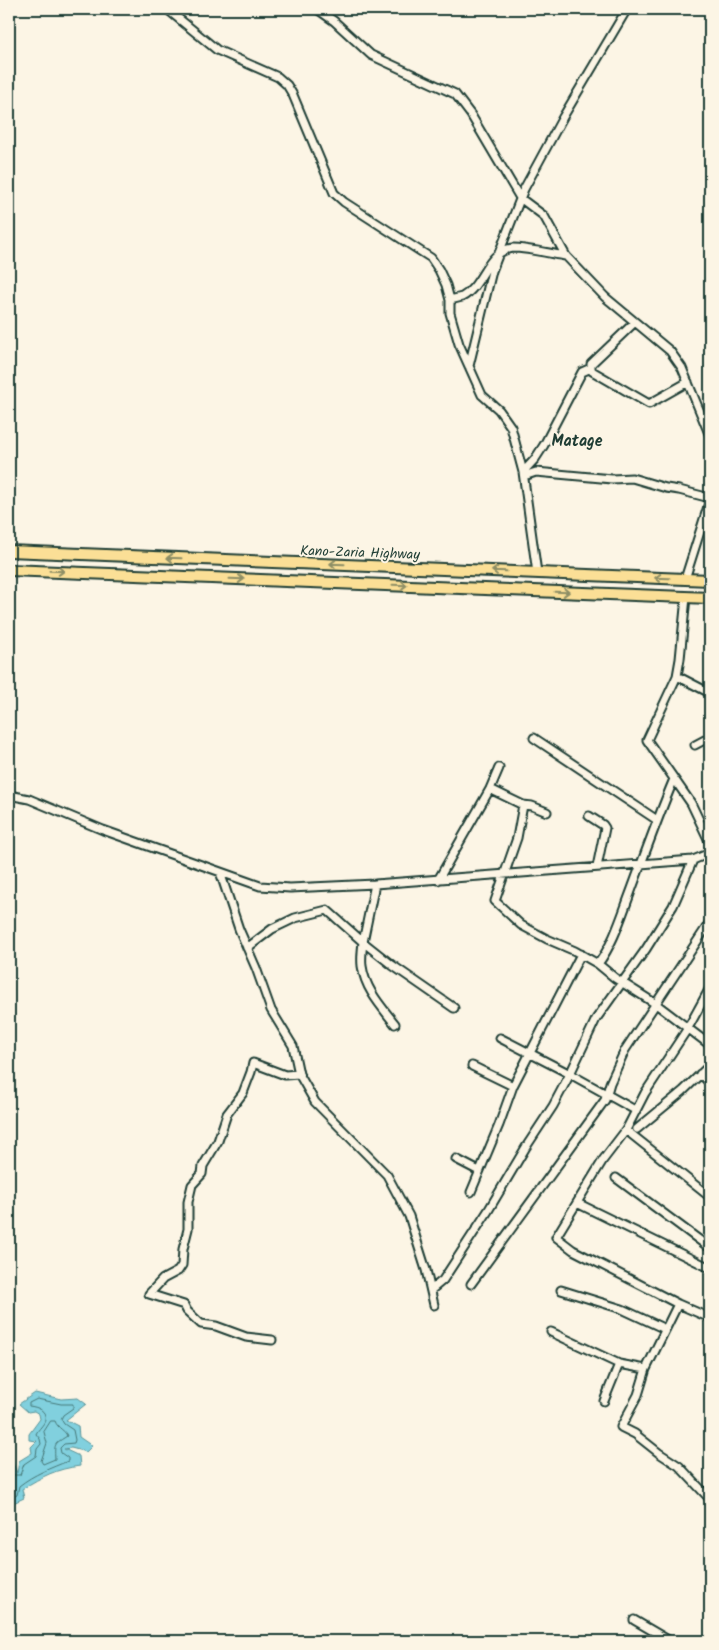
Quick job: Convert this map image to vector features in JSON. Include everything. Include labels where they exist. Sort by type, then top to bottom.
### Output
[{"type":"highway","name":"Kano-Zaria Highway","points":[[9,551],[710,580]]},
{"type":"highway","points":[[9,570],[710,598]]},
{"type":"street","points":[[168,9],[217,50],[278,77],[287,85],[293,95],[334,193],[344,202],[431,258],[439,270],[450,300],[450,313],[459,344],[482,395],[499,410],[511,427],[523,474],[537,573]]},
{"type":"street","points":[[317,9],[371,55],[455,94],[471,115],[520,198],[544,216],[566,256],[605,297],[670,351],[682,368],[710,436]]},
{"type":"street","points":[[469,366],[492,271],[520,198],[563,117],[627,9]]},
{"type":"street","points":[[450,300],[462,296],[469,291],[499,252],[513,248],[566,256]]},
{"type":"street","points":[[523,474],[544,445],[582,372],[590,368],[591,364],[635,322]]},
{"type":"street","points":[[590,368],[592,371],[649,404],[688,382]]},
{"type":"street","points":[[523,474],[536,472],[612,479],[632,478],[710,499],[685,579]]},
{"type":"street","points":[[686,596],[677,676],[647,740],[691,803],[710,842]]},
{"type":"street","points":[[677,676],[710,693]]},
{"type":"street","points":[[695,745],[710,737]]},
{"type":"street","points":[[534,738],[657,820]]},
{"type":"street","points":[[438,880],[500,768]]},
{"type":"street","points":[[598,964],[617,930],[674,779]]},
{"type":"street","points":[[490,789],[522,806],[532,806],[547,812]]},
{"type":"street","points":[[9,795],[28,799],[103,830],[260,886],[290,888],[438,880],[693,860],[710,852]]},
{"type":"street","points":[[522,806],[517,838],[495,901],[521,925],[598,964],[656,1004],[710,1045]]},
{"type":"street","points":[[589,816],[604,825],[605,828],[597,867]]},
{"type":"street","points":[[431,1290],[444,1280],[553,1106],[596,1018],[646,948],[673,906],[693,860]]},
{"type":"street","points":[[220,872],[239,929],[271,1010],[293,1046],[299,1074],[315,1102],[387,1174],[409,1216],[434,1305]]},
{"type":"street","points":[[375,884],[363,942],[362,964],[365,979],[373,996],[395,1024]]},
{"type":"street","points":[[247,948],[272,929],[294,918],[327,910],[392,965],[454,1008]]},
{"type":"street","points":[[471,1284],[606,1100],[606,1093],[625,1050],[710,922]]},
{"type":"street","points":[[471,1192],[500,1125],[513,1086],[581,954]]},
{"type":"street","points":[[710,988],[688,1028],[635,1110],[626,1130],[603,1160],[556,1237],[573,1250],[678,1304],[710,1318]]},
{"type":"street","points":[[500,1038],[635,1110]]},
{"type":"street","points":[[272,1340],[246,1337],[216,1326],[201,1324],[187,1311],[184,1305],[149,1294],[163,1279],[178,1271],[182,1265],[192,1185],[202,1174],[203,1166],[218,1141],[227,1114],[242,1092],[253,1063],[285,1075],[299,1074]]},
{"type":"street","points":[[637,1129],[683,1091],[710,1065]]},
{"type":"street","points":[[472,1066],[513,1086]]},
{"type":"street","points":[[700,1074],[710,1083]]},
{"type":"street","points":[[626,1130],[710,1197]]},
{"type":"street","points":[[456,1159],[479,1171]]},
{"type":"street","points":[[616,1178],[710,1248]]},
{"type":"street","points":[[577,1203],[710,1268]]},
{"type":"street","points":[[562,1290],[622,1309],[665,1329]]},
{"type":"street","points":[[678,1304],[646,1369],[638,1395],[621,1427],[635,1434],[679,1466],[710,1499]]},
{"type":"street","points":[[552,1332],[619,1364],[646,1369]]},
{"type":"street","points":[[604,1401],[619,1364]]},
{"type":"street","points":[[634,1620],[670,1641]]},
{"type":"water","points":[[35,1393],[61,1399],[78,1398],[86,1404],[66,1420],[78,1426],[79,1437],[92,1446],[86,1452],[71,1448],[64,1449],[79,1456],[80,1466],[57,1471],[37,1480],[22,1489],[24,1498],[9,1505],[9,1453],[17,1473],[19,1461],[32,1453],[31,1447],[37,1441],[29,1440],[29,1434],[40,1419],[39,1414],[34,1411],[28,1412],[19,1404]]},
{"type":"district","name":"Matage","points":[[577,440]]}]
